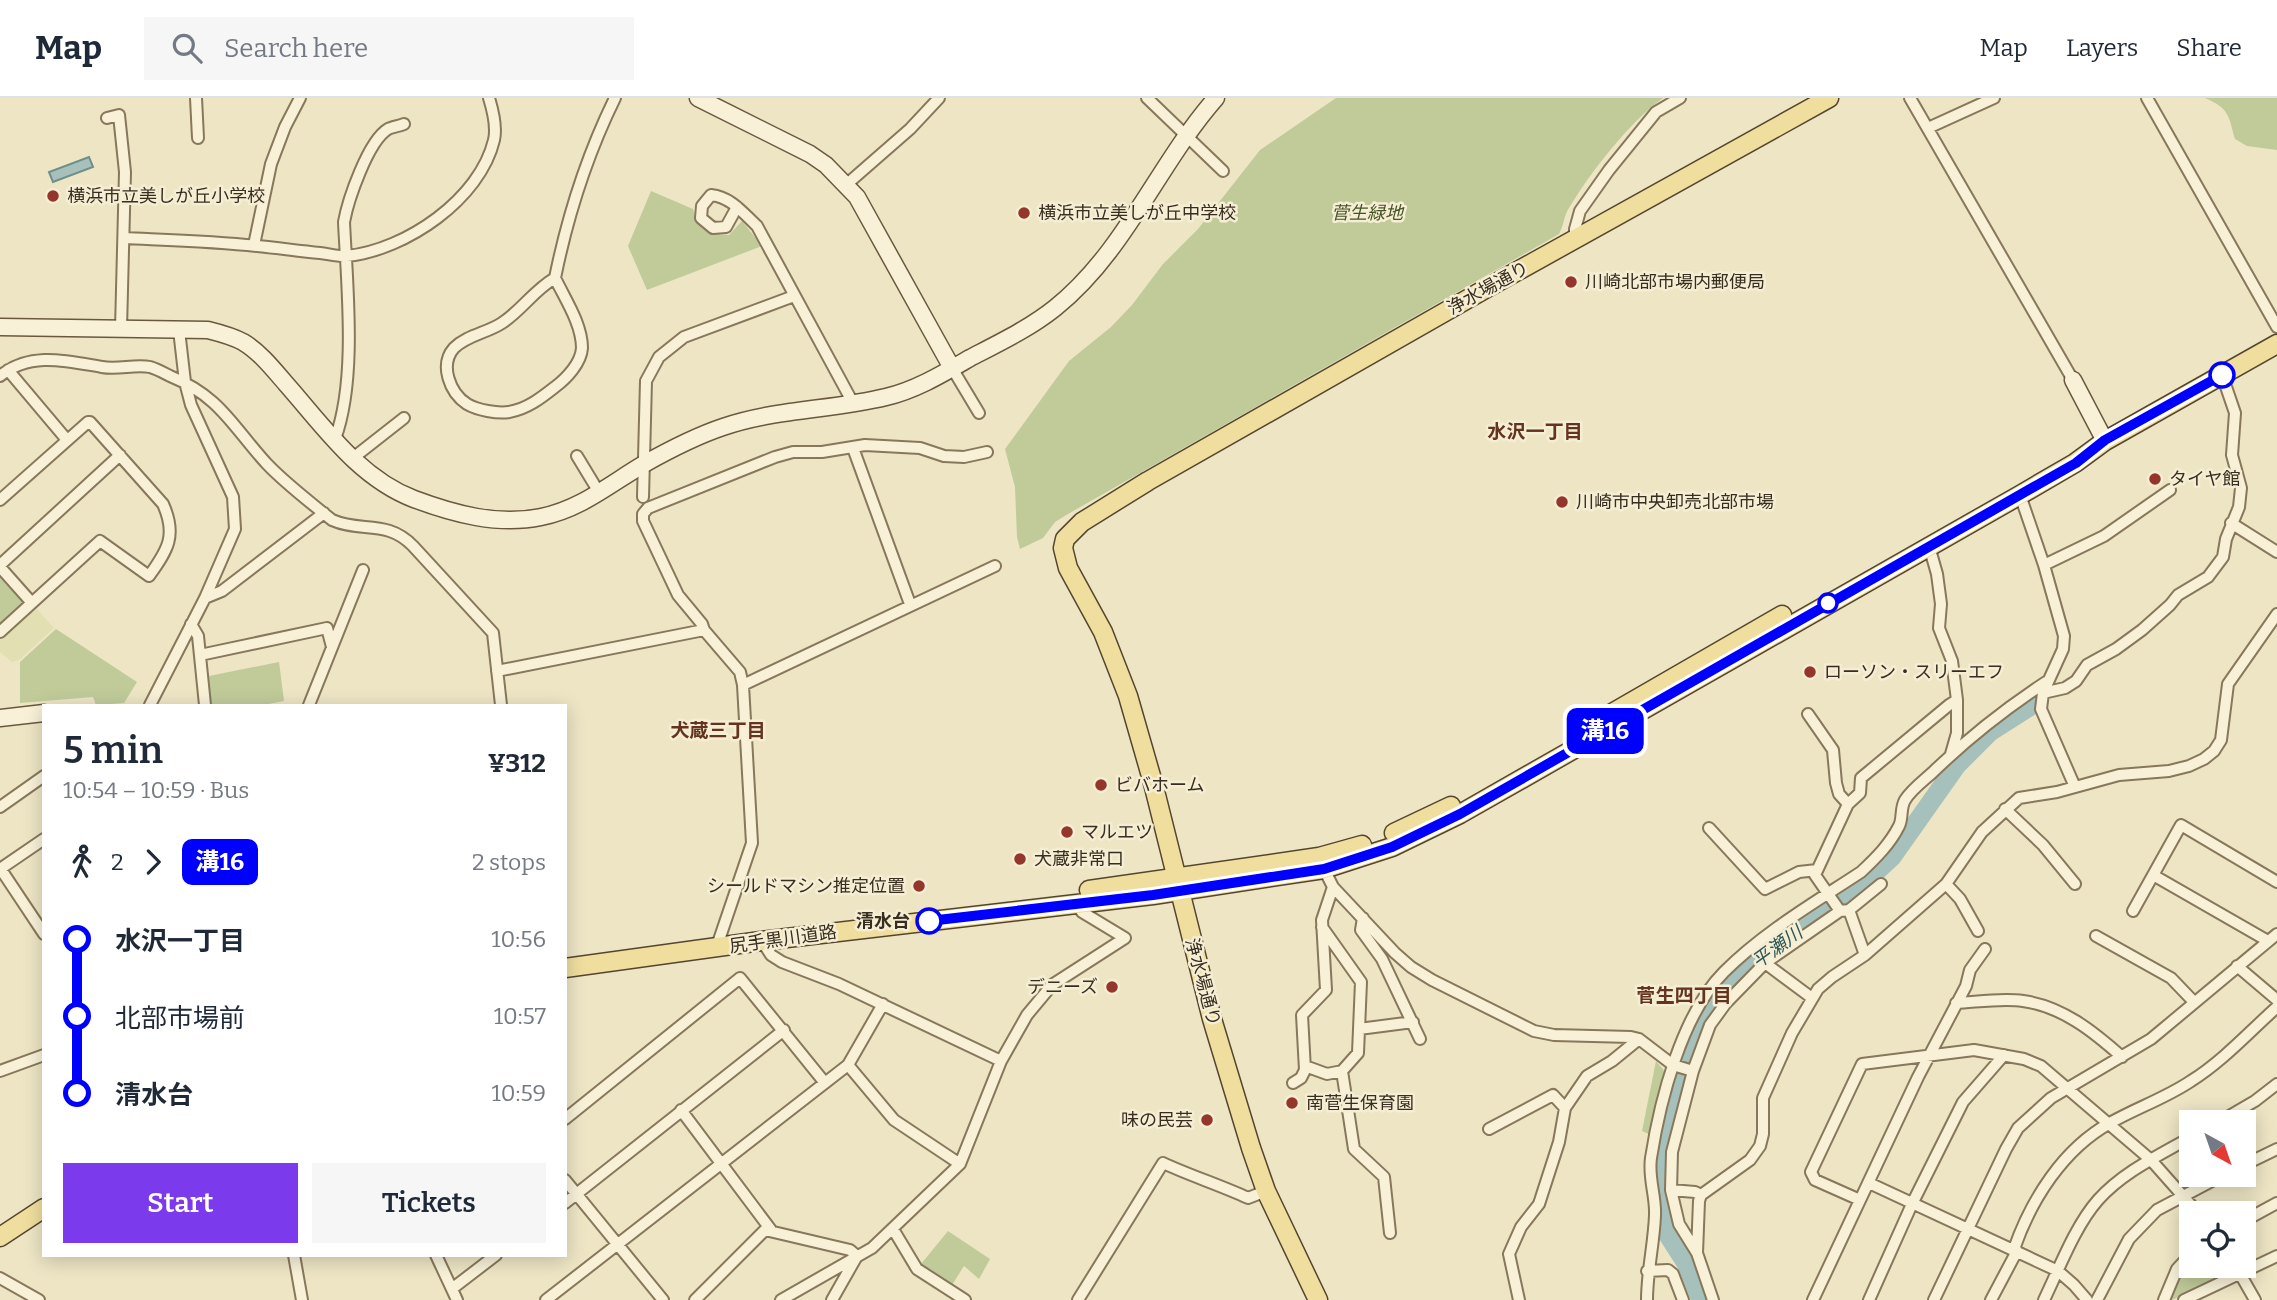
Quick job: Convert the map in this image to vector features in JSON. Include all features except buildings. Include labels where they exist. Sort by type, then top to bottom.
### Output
[{"type":"main road","name":"浄水場通り","points":[[1318,1300],[1266,1191],[1251,1148],[1212,1019],[1128,696],[1102,632],[1068,568],[1063,548],[1065,539],[1071,531],[1149,481],[1829,98]]},
{"type":"main road","name":"尻手黒川道路","points":[[567,968],[759,937],[1178,884],[1321,863],[1392,847],[1460,814],[2076,463],[2105,440],[2277,344]]},
{"type":"main road","name":"尻手黒川道路","points":[[1321,863],[1401,831],[1450,806],[1732,643],[2074,451],[2105,440]]},
{"type":"main road","name":"尻手黒川道路","points":[[759,937],[1075,903],[1178,884]]},
{"type":"main road","name":"尻手黒川道路","points":[[567,958],[719,944]]},
{"type":"main road","points":[[0,1224],[42,1198]]},
{"type":"main road","points":[[0,1237],[42,1209]]},
{"type":"street","points":[[197,98],[198,138]]},
{"type":"street","points":[[254,246],[271,164],[300,98]]},
{"type":"street","points":[[124,237],[254,246],[345,256],[380,249],[412,234],[456,202],[476,180],[495,137],[489,98]]},
{"type":"street","points":[[555,278],[543,285],[519,310],[500,324],[471,337],[453,349],[447,363],[447,377],[460,398],[469,405],[506,413],[526,408],[572,371],[582,349],[578,326],[555,278],[565,229],[586,161],[615,98]]},
{"type":"street","points":[[698,98],[810,154],[847,184],[979,413]]},
{"type":"street","points":[[847,184],[893,145],[939,98]]},
{"type":"street","points":[[1147,98],[1223,171]]},
{"type":"street","points":[[0,327],[208,330],[244,343],[277,374],[352,458],[385,485],[413,499],[490,520],[541,517],[567,510],[600,494],[644,464],[722,428],[761,417],[889,396],[913,388],[952,369],[1016,334],[1074,292],[1098,266],[1186,135],[1216,98]]},
{"type":"street","points":[[1575,239],[1574,229],[1580,211],[1619,157],[1656,112],[1680,98]]},
{"type":"street","points":[[1910,98],[2105,440]]},
{"type":"street","points":[[1928,128],[1994,98]]},
{"type":"street","points":[[2147,98],[2277,327]]},
{"type":"street","points":[[107,118],[119,115],[125,172],[121,329]]},
{"type":"street","points":[[335,439],[348,375],[344,222],[346,206],[366,157],[386,130],[404,124]]},
{"type":"street","points":[[737,207],[757,226],[853,404]]},
{"type":"street","points":[[643,497],[646,381],[659,357],[684,337],[794,296]]},
{"type":"street","points":[[151,704],[205,598],[235,529],[236,518],[233,498],[191,405],[185,382],[179,330]]},
{"type":"street","points":[[67,440],[4,373],[30,362],[51,359],[76,361],[105,368],[149,367],[203,392],[229,417],[268,465],[324,513],[340,524],[387,529],[402,534],[493,633],[500,704]]},
{"type":"street","points":[[1713,1300],[1698,1253],[1679,1224],[1671,1189],[1672,1152],[1692,1071],[1710,1025],[1726,1003],[1765,963],[1837,905],[1861,872],[1883,851],[1901,824],[1904,801],[1951,754],[2014,703],[2044,688],[2065,688],[2076,681],[2087,665],[2116,649],[2170,605],[2178,595],[2208,577],[2223,557],[2231,523],[2239,507],[2241,488],[2232,455],[2235,413],[2222,375]]},
{"type":"street","points":[[352,458],[404,418]]},
{"type":"street","points":[[0,500],[90,422],[163,504],[170,519],[168,546],[163,558],[149,576],[100,541],[0,632]]},
{"type":"street","points":[[719,944],[752,843],[743,685],[740,672],[678,595],[643,520],[643,514],[648,508],[793,452],[865,445],[920,448],[944,456],[964,457],[987,452]]},
{"type":"street","points":[[853,448],[910,604]]},
{"type":"street","points":[[32,603],[0,566],[120,455]]},
{"type":"street","points":[[577,456],[600,494]]},
{"type":"street","points":[[2044,565],[2104,536],[2170,490]]},
{"type":"street","points":[[2020,495],[2064,636],[2063,649],[2044,688],[2041,709],[2075,787]]},
{"type":"street","points":[[205,598],[222,591],[324,513]]},
{"type":"street","points":[[2231,523],[2277,552]]},
{"type":"street","points":[[1929,546],[1937,574],[1941,604],[1938,628],[1952,661],[1957,700],[1957,733],[1951,754]]},
{"type":"street","points":[[743,685],[995,566]]},
{"type":"street","points":[[309,704],[363,570]]},
{"type":"street","points":[[1698,1253],[1701,1195],[1751,1160],[1760,1146],[1763,1134],[1763,1098],[1792,1033],[1812,998],[1832,977],[1865,956],[1946,884],[1982,832],[2019,798],[2057,792],[2119,775],[2169,771],[2189,766],[2214,751],[2221,740],[2228,684],[2277,614]]},
{"type":"street","points":[[191,624],[198,636],[205,704]]},
{"type":"street","points":[[200,655],[327,628],[332,647]]},
{"type":"street","points":[[497,671],[704,630]]},
{"type":"street","points":[[1865,956],[1837,905],[1815,875],[1848,804],[1860,793],[1861,778],[1957,700]]},
{"type":"street","points":[[0,718],[42,713]]},
{"type":"street","points":[[1808,714],[1833,750],[1839,794],[1848,804]]},
{"type":"street","points":[[0,807],[42,777]]},
{"type":"street","points":[[2004,809],[2043,845],[2075,884]]},
{"type":"street","points":[[2133,911],[2181,825],[2277,882]]},
{"type":"street","points":[[1709,828],[1765,889],[1799,872],[1817,870]]},
{"type":"street","points":[[42,840],[0,869],[42,931]]},
{"type":"street","points":[[1321,863],[1333,887],[1411,967],[1534,1031],[1555,1035],[1639,1039],[1675,1065],[1692,1071]]},
{"type":"street","points":[[1934,1300],[2018,1128],[2067,1087],[2151,1039],[2273,938],[2153,875]]},
{"type":"street","points":[[1647,1300],[1647,1271],[1655,1214],[1650,1182],[1651,1158],[1684,1034],[1700,1004],[1722,974],[1753,945],[1881,884]]},
{"type":"street","points":[[1946,884],[1960,899],[1978,931]]},
{"type":"street","points":[[1293,1083],[1301,1078],[1305,1066],[1302,1015],[1326,990],[1322,920],[1333,887]]},
{"type":"street","points":[[781,1300],[872,1248],[960,1164],[1000,1061],[1027,1015],[1052,985],[1125,938],[1082,912],[1075,903]]},
{"type":"street","points":[[1363,918],[1361,930],[1382,959],[1420,1039]]},
{"type":"street","points":[[1305,1066],[1328,1074],[1342,1071],[1358,1053],[1361,982],[1322,927]]},
{"type":"street","points":[[2096,936],[2171,978],[2194,1002]]},
{"type":"street","points":[[759,937],[771,955],[782,962],[883,1004],[1000,1061]]},
{"type":"street","points":[[1813,1300],[1918,1077],[1966,986],[1970,970],[1985,949]]},
{"type":"street","points":[[1765,963],[1812,998]]},
{"type":"street","points":[[2237,966],[2277,1000]]},
{"type":"street","points":[[567,1117],[740,978],[825,1083]]},
{"type":"street","points":[[1956,1003],[2022,1001],[2056,1010],[2092,1031],[2122,1057]]},
{"type":"street","points":[[546,1300],[848,1065],[883,1004]]},
{"type":"street","points":[[1991,1300],[2015,1250],[2022,1226],[2073,1149],[2109,1124],[2198,1077],[2277,1007]]},
{"type":"street","points":[[1359,1028],[1413,1022]]},
{"type":"street","points":[[567,1202],[784,1030]]},
{"type":"street","points":[[1518,1300],[1509,1254],[1521,1227],[1539,1204],[1559,1142],[1565,1108],[1587,1076],[1612,1061],[1639,1039]]},
{"type":"street","points":[[1860,1200],[1815,1180],[1811,1172],[1862,1064],[1974,1050],[2024,1059],[2041,1066],[2151,1160],[2189,1201]]},
{"type":"street","points":[[1869,1300],[1912,1203],[1963,1102],[2004,1055]]},
{"type":"street","points":[[0,1071],[42,1056]]},
{"type":"street","points":[[848,1065],[894,1121],[960,1164]]},
{"type":"street","points":[[1342,1071],[1354,1149],[1384,1177],[1390,1233]]},
{"type":"street","points":[[2240,1110],[2277,1084]]},
{"type":"street","points":[[1489,1129],[1553,1095],[1565,1108]]},
{"type":"street","points":[[681,1110],[771,1230]]},
{"type":"street","points":[[2044,1300],[2081,1225],[2096,1202],[2116,1182],[2138,1166],[2179,1145]]},
{"type":"street","points":[[2256,1159],[2277,1149]]},
{"type":"street","points":[[1078,1300],[1163,1163],[1248,1198],[1266,1191]]},
{"type":"street","points":[[567,1182],[663,1300]]},
{"type":"street","points":[[1869,1184],[2058,1271],[2087,1300]]},
{"type":"street","points":[[2098,1300],[2129,1238],[2157,1210],[2198,1187]]},
{"type":"street","points":[[1671,1189],[1701,1195]]},
{"type":"street","points":[[2256,1214],[2277,1203]]},
{"type":"street","points":[[893,1229],[917,1269],[965,1300]]},
{"type":"street","points":[[695,1300],[765,1230],[850,1250],[857,1256]]},
{"type":"street","points":[[832,1300],[857,1256]]},
{"type":"street","points":[[2256,1263],[2277,1256]]},
{"type":"street","points":[[294,1257],[302,1300]]},
{"type":"street","points":[[437,1257],[457,1300]]},
{"type":"street","points":[[453,1288],[493,1257]]},
{"type":"street","points":[[2164,1300],[2179,1267]]},
{"type":"street","points":[[1647,1271],[1668,1270],[1674,1274],[1684,1300]]},
{"type":"street","points":[[0,1278],[39,1300]]},
{"type":"street","points":[[2184,1300],[2223,1278]]},
{"type":"street","points":[[2242,1278],[2255,1300]]},
{"type":"shaded area","points":[[35,607],[54,628],[19,660],[12,662],[0,652],[0,640]]},
{"type":"green space","name":"菅生緑地","points":[[1336,98],[1663,98],[1624,134],[1599,164],[1567,211],[1559,234],[1068,514],[1055,522],[1043,538],[1020,549],[1015,487],[1005,449],[1069,361],[1111,327],[1132,305],[1163,264],[1198,229],[1260,150]]},
{"type":"green space","points":[[2205,98],[2277,98],[2277,150],[2247,146],[2235,139],[2224,109]]},
{"type":"green space","points":[[651,191],[693,209],[701,227],[715,234],[729,235],[742,221],[762,246],[647,290],[628,246]]},
{"type":"green space","points":[[0,576],[22,599],[23,606],[0,626]]},
{"type":"green space","points":[[56,629],[137,682],[124,703],[96,704],[93,697],[20,703],[20,662]]},
{"type":"green space","points":[[279,662],[284,701],[268,704],[211,704],[209,676]]},
{"type":"green space","points":[[1656,1061],[1667,1074],[1651,1135],[1642,1131]]},
{"type":"green space","points":[[948,1231],[990,1259],[979,1279],[964,1266],[952,1285],[921,1264]]},
{"type":"green space","points":[[2179,1277],[2222,1278],[2172,1300],[2170,1297]]},
{"type":"water","points":[[89,157],[93,167],[53,182],[49,172]]},
{"type":"waterway","name":"平瀬川","points":[[1701,1300],[1686,1263],[1668,1235],[1660,1210],[1658,1186],[1664,1145],[1692,1042],[1719,996],[1757,959],[1850,896],[1892,857],[1957,765],[1990,732],[2034,704]]},
{"type":"bus line","name":"溝16","points":[[929,921],[1153,895],[1324,869],[1392,847],[1460,814],[2076,463],[2105,440],[2222,375]]},
{"type":"place","name":"横浜市立美しが丘小学校","points":[[53,196]]},
{"type":"place","name":"横浜市立美しが丘中学校","points":[[1024,213]]},
{"type":"place","name":"川崎北部市場内郵便局","points":[[1571,282]]},
{"type":"place","name":"タイヤ館","points":[[2155,479]]},
{"type":"place","name":"川崎市中央卸売北部市場","points":[[1562,502]]},
{"type":"place","name":"ローソン・スリーエフ","points":[[1810,672]]},
{"type":"place","name":"ビバホーム","points":[[1101,785]]},
{"type":"place","name":"マルエツ","points":[[1067,832]]},
{"type":"place","name":"犬蔵非常口","points":[[1020,859]]},
{"type":"place","name":"シールドマシン推定位置","points":[[919,886]]},
{"type":"place","name":"清水台","points":[[929,921]]},
{"type":"place","name":"デニーズ","points":[[1112,987]]},
{"type":"place","name":"南菅生保育園","points":[[1292,1103]]},
{"type":"place","name":"味の民芸","points":[[1207,1120]]},
{"type":"district","name":"水沢一丁目","points":[[1535,431]]},
{"type":"district","name":"犬蔵三丁目","points":[[718,730]]},
{"type":"district","name":"菅生四丁目","points":[[1684,995]]}]
